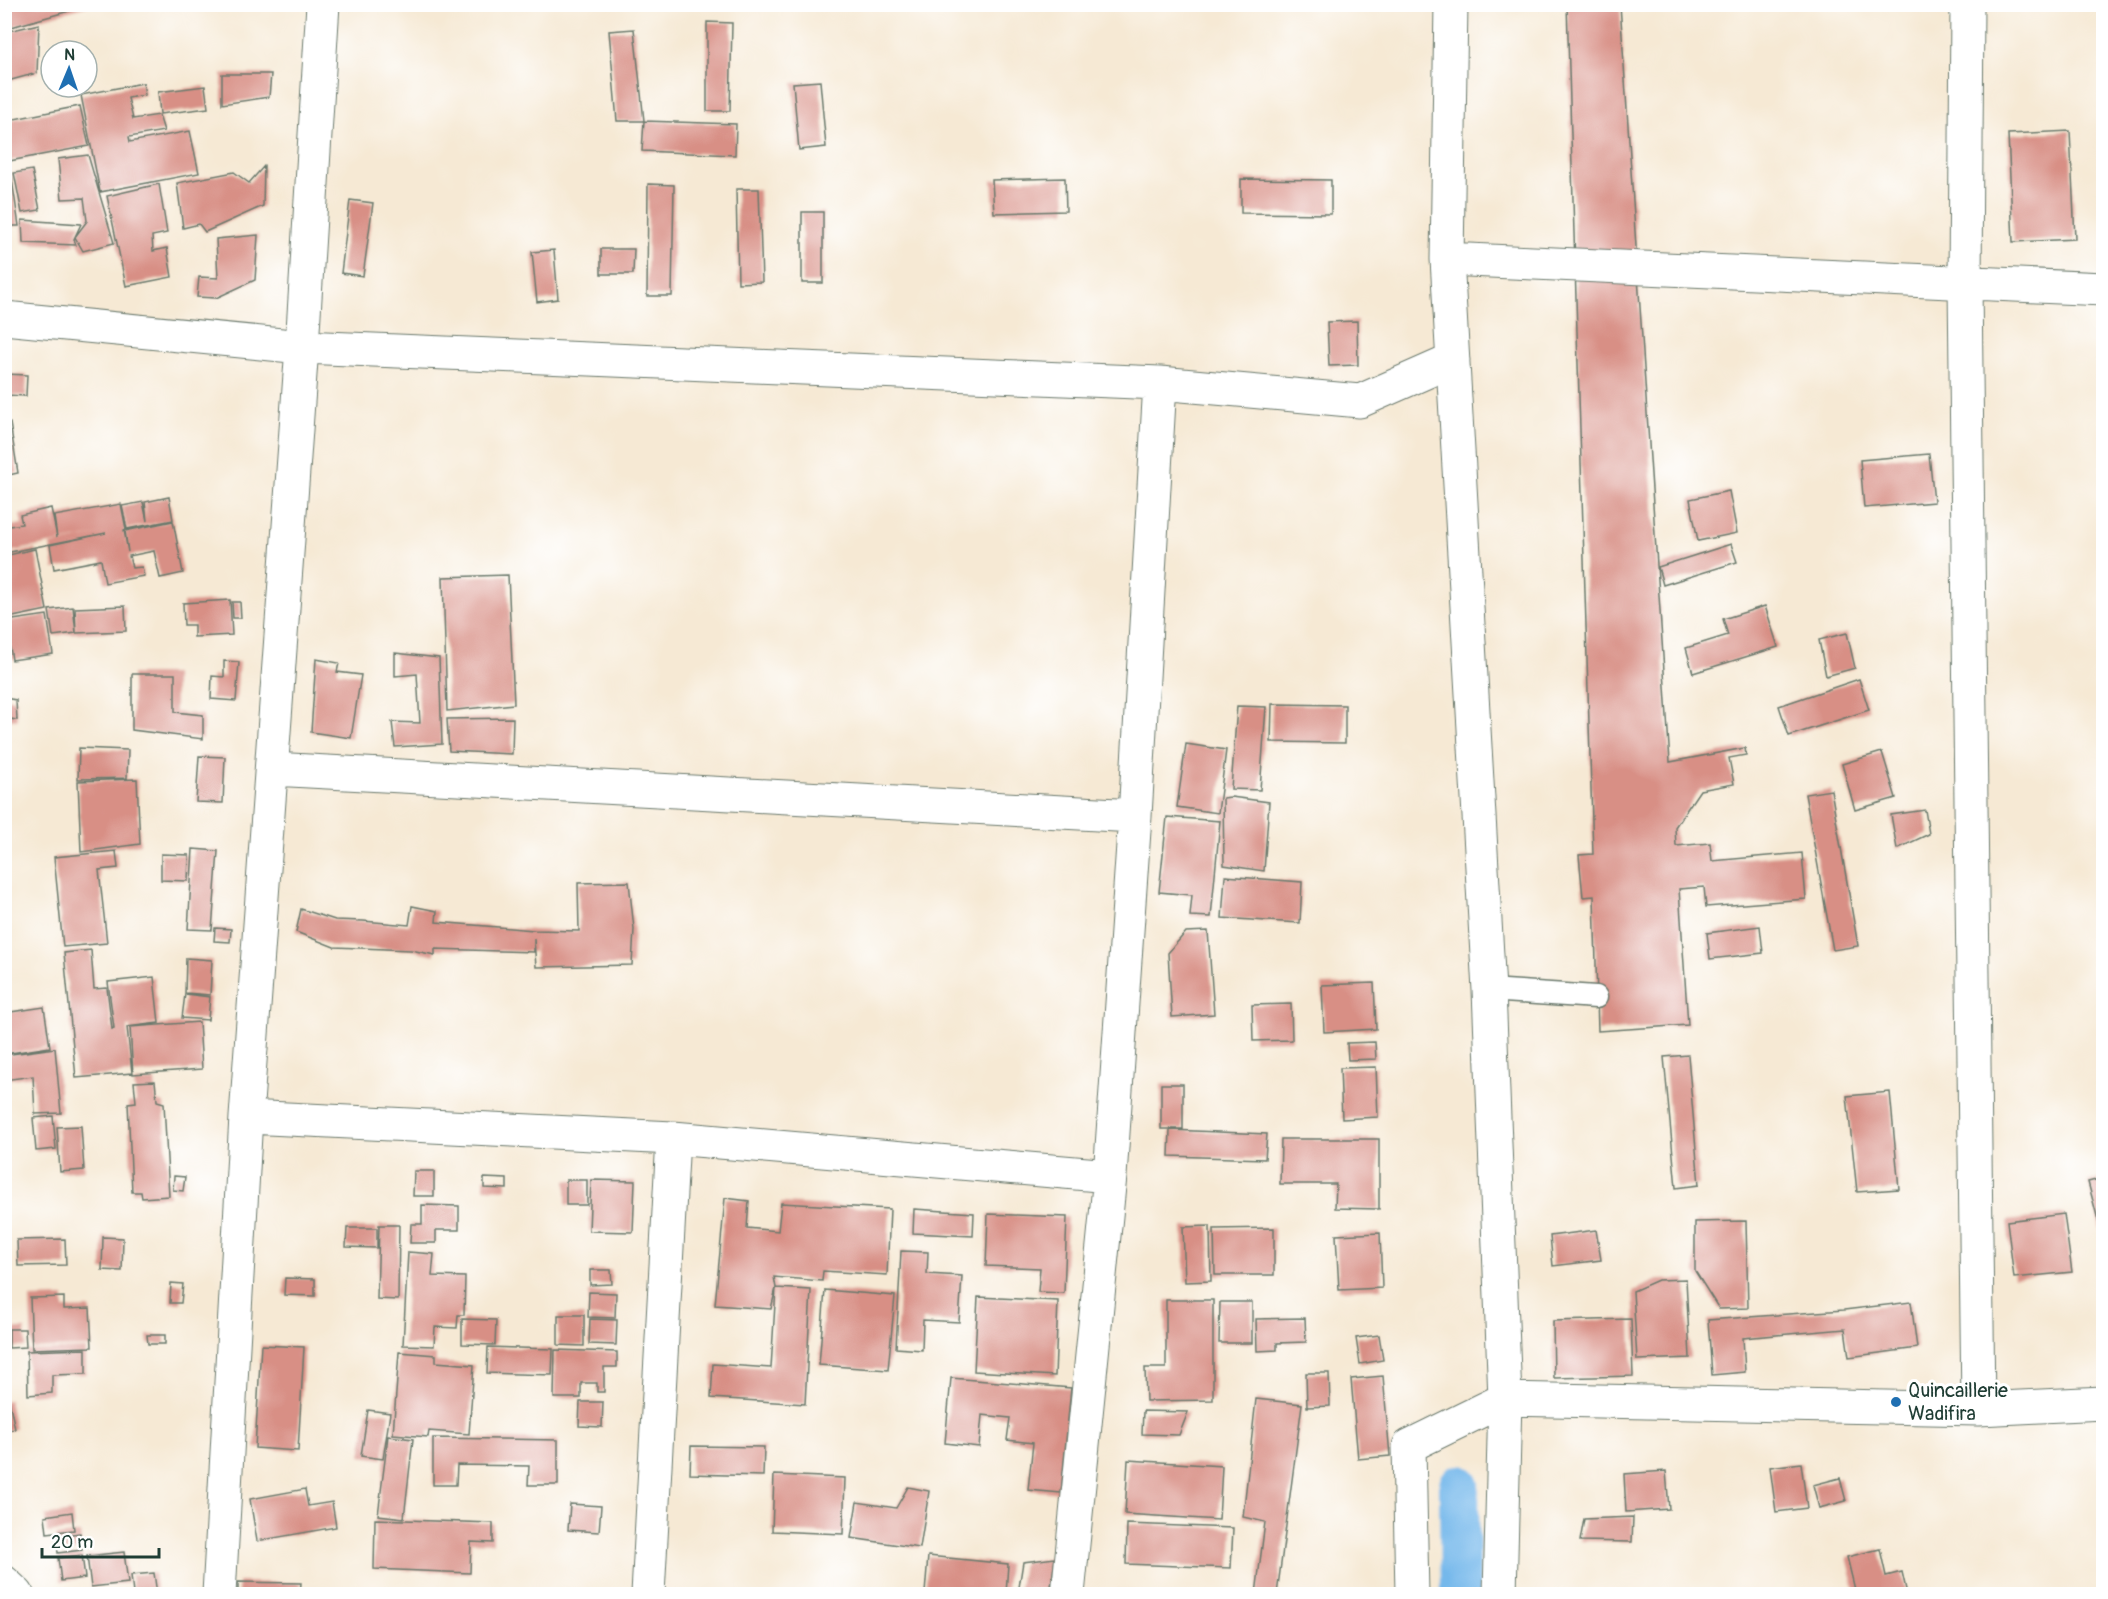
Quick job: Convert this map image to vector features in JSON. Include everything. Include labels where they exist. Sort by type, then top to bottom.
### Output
[{"type":"street","points":[[219,1594],[246,1117],[302,347],[323,4]]},
{"type":"street","points":[[1451,4],[1447,259],[1489,990],[1505,1399],[1500,1594]]},
{"type":"street","points":[[1967,4],[1965,284],[1978,1409]]},
{"type":"street","points":[[1447,259],[2103,289]]},
{"type":"street","points":[[4,318],[302,347],[1160,383],[1360,401],[1453,360]]},
{"type":"street","points":[[1068,1594],[1110,1176],[1135,816],[1160,383]]},
{"type":"street","points":[[272,769],[1135,816]]},
{"type":"street","points":[[246,1117],[674,1138],[1110,1176]]},
{"type":"street","points":[[648,1594],[674,1138]]},
{"type":"street","points":[[1412,1594],[1409,1446],[1505,1399],[1978,1409],[2103,1403]]},
{"type":"street","points":[[4,1582],[17,1594]]},
{"type":"lane","points":[[1489,990],[1596,997]]},
{"type":"building","points":[[1567,4],[1620,4],[1670,762],[1745,748],[1746,755],[1729,758],[1734,784],[1700,790],[1675,827],[1676,846],[1710,843],[1712,861],[1802,853],[1806,899],[1706,907],[1704,887],[1679,889],[1688,1025],[1598,1031],[1594,896],[1583,897],[1579,855],[1593,854]]},
{"type":"building","points":[[4,5],[91,5],[4,29]]},
{"type":"building","points":[[707,22],[732,23],[730,111],[707,111]]},
{"type":"building","points":[[39,24],[37,73],[4,82],[4,32]]},
{"type":"building","points":[[634,29],[644,121],[617,121],[609,31]]},
{"type":"building","points":[[222,74],[271,74],[269,97],[222,104]]},
{"type":"building","points":[[820,81],[826,147],[799,150],[793,83]]},
{"type":"building","points":[[143,83],[145,95],[128,98],[133,119],[159,115],[164,131],[129,137],[130,142],[190,131],[199,173],[100,192],[82,99],[99,99],[99,92]]},
{"type":"building","points":[[205,86],[208,108],[160,114],[158,92]]},
{"type":"building","points":[[80,106],[89,146],[4,162],[4,121]]},
{"type":"building","points":[[644,121],[736,124],[735,155],[642,151]]},
{"type":"building","points":[[2070,131],[2075,239],[2013,242],[2008,134]]},
{"type":"building","points":[[88,155],[114,243],[83,251],[75,237],[87,221],[84,198],[62,199],[58,159]]},
{"type":"building","points":[[264,166],[263,206],[205,232],[199,224],[183,228],[177,183],[234,172],[249,183]]},
{"type":"building","points":[[32,170],[40,210],[22,213],[14,173]]},
{"type":"building","points":[[11,173],[19,226],[4,226],[4,174]]},
{"type":"building","points":[[1065,178],[1066,211],[994,213],[992,180]]},
{"type":"building","points":[[1241,179],[1331,180],[1331,214],[1241,213]]},
{"type":"building","points":[[159,184],[167,233],[152,236],[153,251],[167,248],[172,277],[126,286],[107,196]]},
{"type":"building","points":[[648,184],[674,185],[672,296],[647,296]]},
{"type":"building","points":[[736,189],[759,189],[762,282],[738,283]]},
{"type":"building","points":[[350,200],[373,203],[363,276],[341,273]]},
{"type":"building","points":[[802,212],[823,212],[823,283],[802,283]]},
{"type":"building","points":[[22,220],[81,224],[74,239],[76,245],[23,243]]},
{"type":"building","points":[[258,235],[255,280],[216,298],[197,297],[199,277],[218,278],[216,239]]},
{"type":"building","points":[[601,249],[634,249],[633,274],[601,274]]},
{"type":"building","points":[[554,250],[558,299],[537,302],[532,252]]},
{"type":"building","points":[[1357,321],[1358,365],[1329,366],[1327,322]]},
{"type":"building","points":[[5,374],[27,375],[26,396],[5,395]]},
{"type":"building","points":[[10,423],[18,473],[4,476],[4,424]]},
{"type":"building","points":[[1929,454],[1934,502],[1864,508],[1860,460]]},
{"type":"building","points":[[1729,491],[1737,533],[1698,541],[1690,499]]},
{"type":"building","points":[[169,497],[173,520],[127,529],[122,506],[143,502],[147,521],[145,502]]},
{"type":"building","points":[[121,504],[128,552],[125,531],[173,521],[183,573],[160,578],[154,551],[129,556],[132,568],[142,567],[144,576],[105,583],[101,560],[54,569],[50,545],[106,533],[5,553],[4,527],[22,524],[20,515],[51,508],[57,537],[54,516]]},
{"type":"building","points":[[1731,544],[1737,562],[1663,585],[1658,567]]},
{"type":"building","points":[[35,549],[47,610],[8,618],[4,603],[4,556]]},
{"type":"building","points":[[508,575],[514,704],[447,711],[443,577]]},
{"type":"building","points":[[230,600],[232,635],[194,637],[194,625],[184,625],[183,603]]},
{"type":"building","points":[[232,602],[240,602],[241,618],[233,618]]},
{"type":"building","points":[[125,606],[126,631],[76,633],[75,608]]},
{"type":"building","points":[[1765,606],[1778,647],[1693,673],[1686,648],[1728,635],[1723,619]]},
{"type":"building","points":[[73,607],[76,633],[53,636],[49,610]]},
{"type":"building","points":[[47,615],[53,654],[12,660],[6,621]]},
{"type":"building","points":[[1847,633],[1855,668],[1826,676],[1819,640]]},
{"type":"building","points":[[395,653],[439,658],[442,744],[395,747],[392,722],[420,723],[417,674],[395,676]]},
{"type":"building","points":[[316,659],[339,663],[337,672],[361,675],[351,738],[311,732]]},
{"type":"building","points":[[224,661],[239,662],[236,701],[211,699],[212,676],[224,677]]},
{"type":"building","points":[[132,674],[175,674],[175,712],[203,715],[203,739],[132,730]]},
{"type":"building","points":[[1859,679],[1869,710],[1789,736],[1779,706]]},
{"type":"building","points":[[4,698],[16,700],[17,720],[4,718]]},
{"type":"building","points":[[1272,704],[1345,705],[1345,743],[1271,742]]},
{"type":"building","points":[[1237,706],[1266,707],[1260,790],[1231,789]]},
{"type":"building","points":[[513,718],[512,754],[449,751],[447,719]]},
{"type":"building","points":[[1186,744],[1226,750],[1218,813],[1177,807]]},
{"type":"building","points":[[79,748],[128,750],[127,778],[78,779]]},
{"type":"building","points":[[1882,752],[1896,798],[1855,810],[1842,764]]},
{"type":"building","points":[[199,756],[225,757],[223,803],[196,802]]},
{"type":"building","points":[[137,779],[140,844],[81,852],[78,781]]},
{"type":"building","points":[[1831,790],[1858,946],[1833,950],[1805,794]]},
{"type":"building","points":[[1223,798],[1269,802],[1264,871],[1224,865]]},
{"type":"building","points":[[1925,810],[1929,834],[1897,849],[1891,815]]},
{"type":"building","points":[[1167,817],[1220,821],[1211,917],[1190,916],[1192,895],[1159,892]]},
{"type":"building","points":[[193,849],[218,851],[212,930],[188,929]]},
{"type":"building","points":[[116,851],[118,868],[99,870],[107,943],[63,947],[54,857]]},
{"type":"building","points":[[161,854],[189,855],[188,881],[161,880]]},
{"type":"building","points":[[1225,876],[1302,882],[1300,923],[1222,918]]},
{"type":"building","points":[[629,882],[634,929],[632,965],[536,967],[534,939],[534,952],[435,949],[435,955],[411,950],[334,947],[296,932],[301,909],[335,920],[409,925],[412,906],[437,911],[436,922],[534,930],[579,931],[578,883]]},
{"type":"building","points":[[1760,926],[1763,953],[1710,959],[1707,933]]},
{"type":"building","points":[[215,928],[231,929],[230,942],[214,941]]},
{"type":"building","points":[[1208,931],[1214,1014],[1172,1017],[1168,953],[1186,932]]},
{"type":"building","points":[[91,950],[94,989],[107,988],[112,1029],[114,1028],[108,982],[154,977],[159,1023],[127,1027],[132,1073],[76,1078],[64,953]]},
{"type":"building","points":[[186,958],[212,960],[210,995],[185,993]]},
{"type":"building","points":[[1374,983],[1376,1029],[1324,1032],[1322,985]]},
{"type":"building","points":[[185,994],[210,997],[208,1020],[182,1018]]},
{"type":"building","points":[[1291,1004],[1292,1040],[1253,1041],[1252,1005]]},
{"type":"building","points":[[44,1007],[50,1047],[4,1054],[4,1013]]},
{"type":"building","points":[[199,1022],[202,1069],[133,1074],[130,1027]]},
{"type":"building","points":[[1375,1042],[1376,1059],[1348,1060],[1347,1043]]},
{"type":"building","points":[[55,1048],[61,1113],[35,1114],[33,1076],[4,1080],[4,1055]]},
{"type":"building","points":[[1688,1055],[1699,1185],[1676,1188],[1664,1057]]},
{"type":"building","points":[[1376,1067],[1378,1117],[1342,1119],[1340,1068]]},
{"type":"building","points":[[155,1081],[157,1101],[164,1103],[169,1196],[142,1198],[141,1192],[132,1192],[128,1103],[136,1102],[134,1082]]},
{"type":"building","points":[[1161,1084],[1183,1084],[1183,1129],[1161,1129]]},
{"type":"building","points":[[1890,1092],[1899,1189],[1857,1192],[1847,1096]]},
{"type":"building","points":[[53,1116],[56,1149],[36,1151],[33,1118]]},
{"type":"building","points":[[81,1126],[84,1170],[60,1172],[57,1127]]},
{"type":"building","points":[[1170,1130],[1267,1134],[1265,1159],[1169,1156]]},
{"type":"building","points":[[1281,1139],[1379,1139],[1379,1209],[1335,1208],[1336,1184],[1280,1184]]},
{"type":"building","points":[[414,1171],[434,1171],[434,1196],[413,1196]]},
{"type":"building","points":[[174,1176],[185,1177],[183,1191],[173,1190]]},
{"type":"building","points":[[484,1178],[507,1179],[507,1189],[484,1188]]},
{"type":"building","points":[[2103,1178],[2103,1239],[2088,1182]]},
{"type":"building","points":[[566,1180],[587,1180],[587,1205],[566,1205]]},
{"type":"building","points":[[591,1180],[635,1181],[633,1232],[589,1231]]},
{"type":"building","points":[[725,1198],[749,1201],[747,1228],[778,1231],[781,1203],[890,1209],[887,1275],[823,1271],[822,1281],[774,1277],[776,1288],[771,1309],[715,1305]]},
{"type":"building","points":[[422,1205],[459,1206],[459,1230],[436,1230],[436,1243],[410,1243],[411,1224],[422,1224]]},
{"type":"building","points":[[914,1209],[974,1213],[973,1236],[913,1233]]},
{"type":"building","points":[[988,1214],[1067,1217],[1064,1293],[1038,1292],[1040,1268],[986,1266]]},
{"type":"building","points":[[2064,1214],[2072,1272],[2014,1278],[2007,1221]]},
{"type":"building","points":[[1746,1221],[1748,1308],[1719,1309],[1695,1271],[1695,1222]]},
{"type":"building","points":[[379,1225],[399,1225],[398,1300],[377,1299]]},
{"type":"building","points":[[1210,1226],[1211,1281],[1185,1282],[1183,1227]]},
{"type":"building","points":[[347,1228],[377,1228],[377,1248],[346,1247]]},
{"type":"building","points":[[1274,1228],[1274,1275],[1215,1275],[1214,1229]]},
{"type":"building","points":[[1596,1230],[1601,1260],[1553,1266],[1550,1236]]},
{"type":"building","points":[[1380,1233],[1382,1288],[1339,1290],[1336,1235]]},
{"type":"building","points":[[103,1237],[123,1238],[122,1271],[102,1270]]},
{"type":"building","points":[[65,1239],[66,1265],[18,1266],[17,1240]]},
{"type":"building","points":[[901,1251],[928,1252],[927,1274],[962,1276],[959,1322],[923,1320],[922,1350],[896,1348]]},
{"type":"building","points":[[408,1252],[434,1254],[432,1276],[465,1277],[464,1315],[458,1315],[457,1328],[435,1327],[434,1346],[403,1345]]},
{"type":"building","points":[[590,1270],[611,1270],[612,1284],[590,1285]]},
{"type":"building","points":[[285,1278],[315,1279],[315,1296],[284,1295]]},
{"type":"building","points":[[1686,1279],[1690,1358],[1637,1360],[1633,1291],[1658,1280]]},
{"type":"building","points":[[171,1283],[183,1284],[181,1303],[170,1303]]},
{"type":"building","points":[[776,1288],[811,1290],[805,1404],[711,1398],[713,1364],[771,1368]]},
{"type":"building","points":[[825,1290],[895,1296],[888,1370],[819,1365]]},
{"type":"building","points":[[589,1292],[616,1293],[615,1318],[588,1317]]},
{"type":"building","points":[[64,1297],[64,1309],[90,1308],[92,1347],[32,1349],[30,1298]]},
{"type":"building","points":[[978,1297],[1058,1301],[1055,1376],[974,1371]]},
{"type":"building","points":[[1166,1300],[1213,1300],[1213,1400],[1146,1401],[1145,1368],[1166,1368]]},
{"type":"building","points":[[1220,1302],[1252,1302],[1252,1343],[1219,1343]]},
{"type":"building","points":[[1911,1302],[1917,1348],[1849,1357],[1845,1329],[1743,1338],[1745,1372],[1712,1375],[1708,1320],[1844,1310]]},
{"type":"building","points":[[558,1315],[584,1315],[584,1346],[558,1345]]},
{"type":"building","points":[[1305,1318],[1306,1342],[1277,1343],[1277,1350],[1257,1351],[1256,1319]]},
{"type":"building","points":[[462,1319],[496,1320],[495,1345],[462,1344]]},
{"type":"building","points":[[590,1319],[617,1320],[616,1345],[589,1344]]},
{"type":"building","points":[[1631,1319],[1633,1376],[1554,1378],[1553,1321]]},
{"type":"building","points":[[9,1329],[25,1329],[26,1347],[9,1348]]},
{"type":"building","points":[[147,1335],[165,1335],[165,1344],[148,1344]]},
{"type":"building","points":[[1379,1335],[1383,1360],[1360,1364],[1356,1338]]},
{"type":"building","points":[[261,1345],[304,1347],[298,1451],[255,1448]]},
{"type":"building","points":[[488,1347],[553,1349],[552,1375],[487,1373]]},
{"type":"building","points":[[86,1349],[86,1374],[52,1375],[52,1393],[28,1395],[27,1351]]},
{"type":"building","points":[[555,1350],[617,1352],[617,1367],[604,1367],[604,1392],[597,1392],[597,1383],[581,1383],[581,1398],[554,1398]]},
{"type":"building","points":[[399,1352],[436,1355],[436,1362],[474,1365],[469,1434],[429,1431],[428,1437],[393,1434]]},
{"type":"building","points":[[1306,1373],[1329,1373],[1330,1406],[1307,1407]]},
{"type":"building","points":[[1383,1376],[1390,1456],[1358,1459],[1351,1379]]},
{"type":"building","points":[[951,1378],[1071,1388],[1061,1493],[1028,1490],[1033,1443],[1007,1440],[1010,1418],[982,1415],[979,1447],[945,1443]]},
{"type":"building","points":[[1256,1399],[1302,1404],[1277,1594],[1256,1594],[1265,1522],[1243,1517]]},
{"type":"building","points":[[9,1400],[15,1429],[4,1431],[4,1401]]},
{"type":"building","points":[[580,1402],[603,1402],[602,1427],[579,1426]]},
{"type":"building","points":[[368,1410],[390,1413],[383,1459],[361,1456]]},
{"type":"building","points":[[1143,1411],[1188,1412],[1179,1435],[1142,1434]]},
{"type":"building","points":[[388,1436],[413,1439],[404,1518],[378,1515]]},
{"type":"building","points":[[433,1438],[558,1440],[558,1485],[528,1485],[529,1466],[457,1465],[456,1485],[433,1485]]},
{"type":"building","points":[[691,1446],[764,1447],[763,1476],[690,1474]]},
{"type":"building","points":[[1128,1460],[1222,1466],[1219,1520],[1125,1514]]},
{"type":"building","points":[[1801,1463],[1807,1508],[1776,1512],[1770,1467]]},
{"type":"building","points":[[1666,1471],[1669,1509],[1626,1512],[1624,1474]]},
{"type":"building","points":[[774,1475],[845,1478],[843,1534],[772,1531]]},
{"type":"building","points":[[1840,1478],[1846,1501],[1819,1508],[1813,1485]]},
{"type":"building","points":[[908,1487],[929,1491],[920,1548],[851,1538],[857,1502],[896,1508]]},
{"type":"building","points":[[305,1489],[308,1506],[332,1502],[336,1527],[257,1541],[250,1499]]},
{"type":"building","points":[[570,1504],[601,1506],[599,1532],[568,1530]]},
{"type":"building","points":[[72,1512],[74,1530],[47,1533],[45,1516]]},
{"type":"building","points":[[1633,1517],[1632,1542],[1580,1541],[1584,1519]]},
{"type":"building","points":[[375,1519],[493,1523],[493,1543],[471,1542],[470,1573],[374,1569]]},
{"type":"building","points":[[1127,1524],[1233,1528],[1231,1568],[1126,1564]]},
{"type":"building","points":[[80,1533],[82,1550],[58,1553],[56,1536]]},
{"type":"building","points":[[1880,1549],[1886,1576],[1902,1572],[1907,1594],[1856,1594],[1847,1557]]},
{"type":"building","points":[[124,1552],[128,1583],[91,1587],[87,1556]]},
{"type":"building","points":[[82,1555],[85,1578],[61,1581],[58,1558]]},
{"type":"building","points":[[928,1556],[1008,1564],[1006,1594],[925,1593]]},
{"type":"building","points":[[1055,1558],[1050,1594],[1018,1594],[1023,1562]]},
{"type":"building","points":[[154,1573],[157,1594],[133,1594],[131,1575]]},
{"type":"building","points":[[238,1582],[301,1583],[300,1594],[238,1594]]},
{"type":"building","points":[[1117,1590],[1143,1593],[1143,1594],[1117,1594]]},
{"type":"waterway","points":[[1459,1485],[1460,1594]]},
{"type":"place","name":"Quincaillerie Wadifira","points":[[1896,1402]]}]
